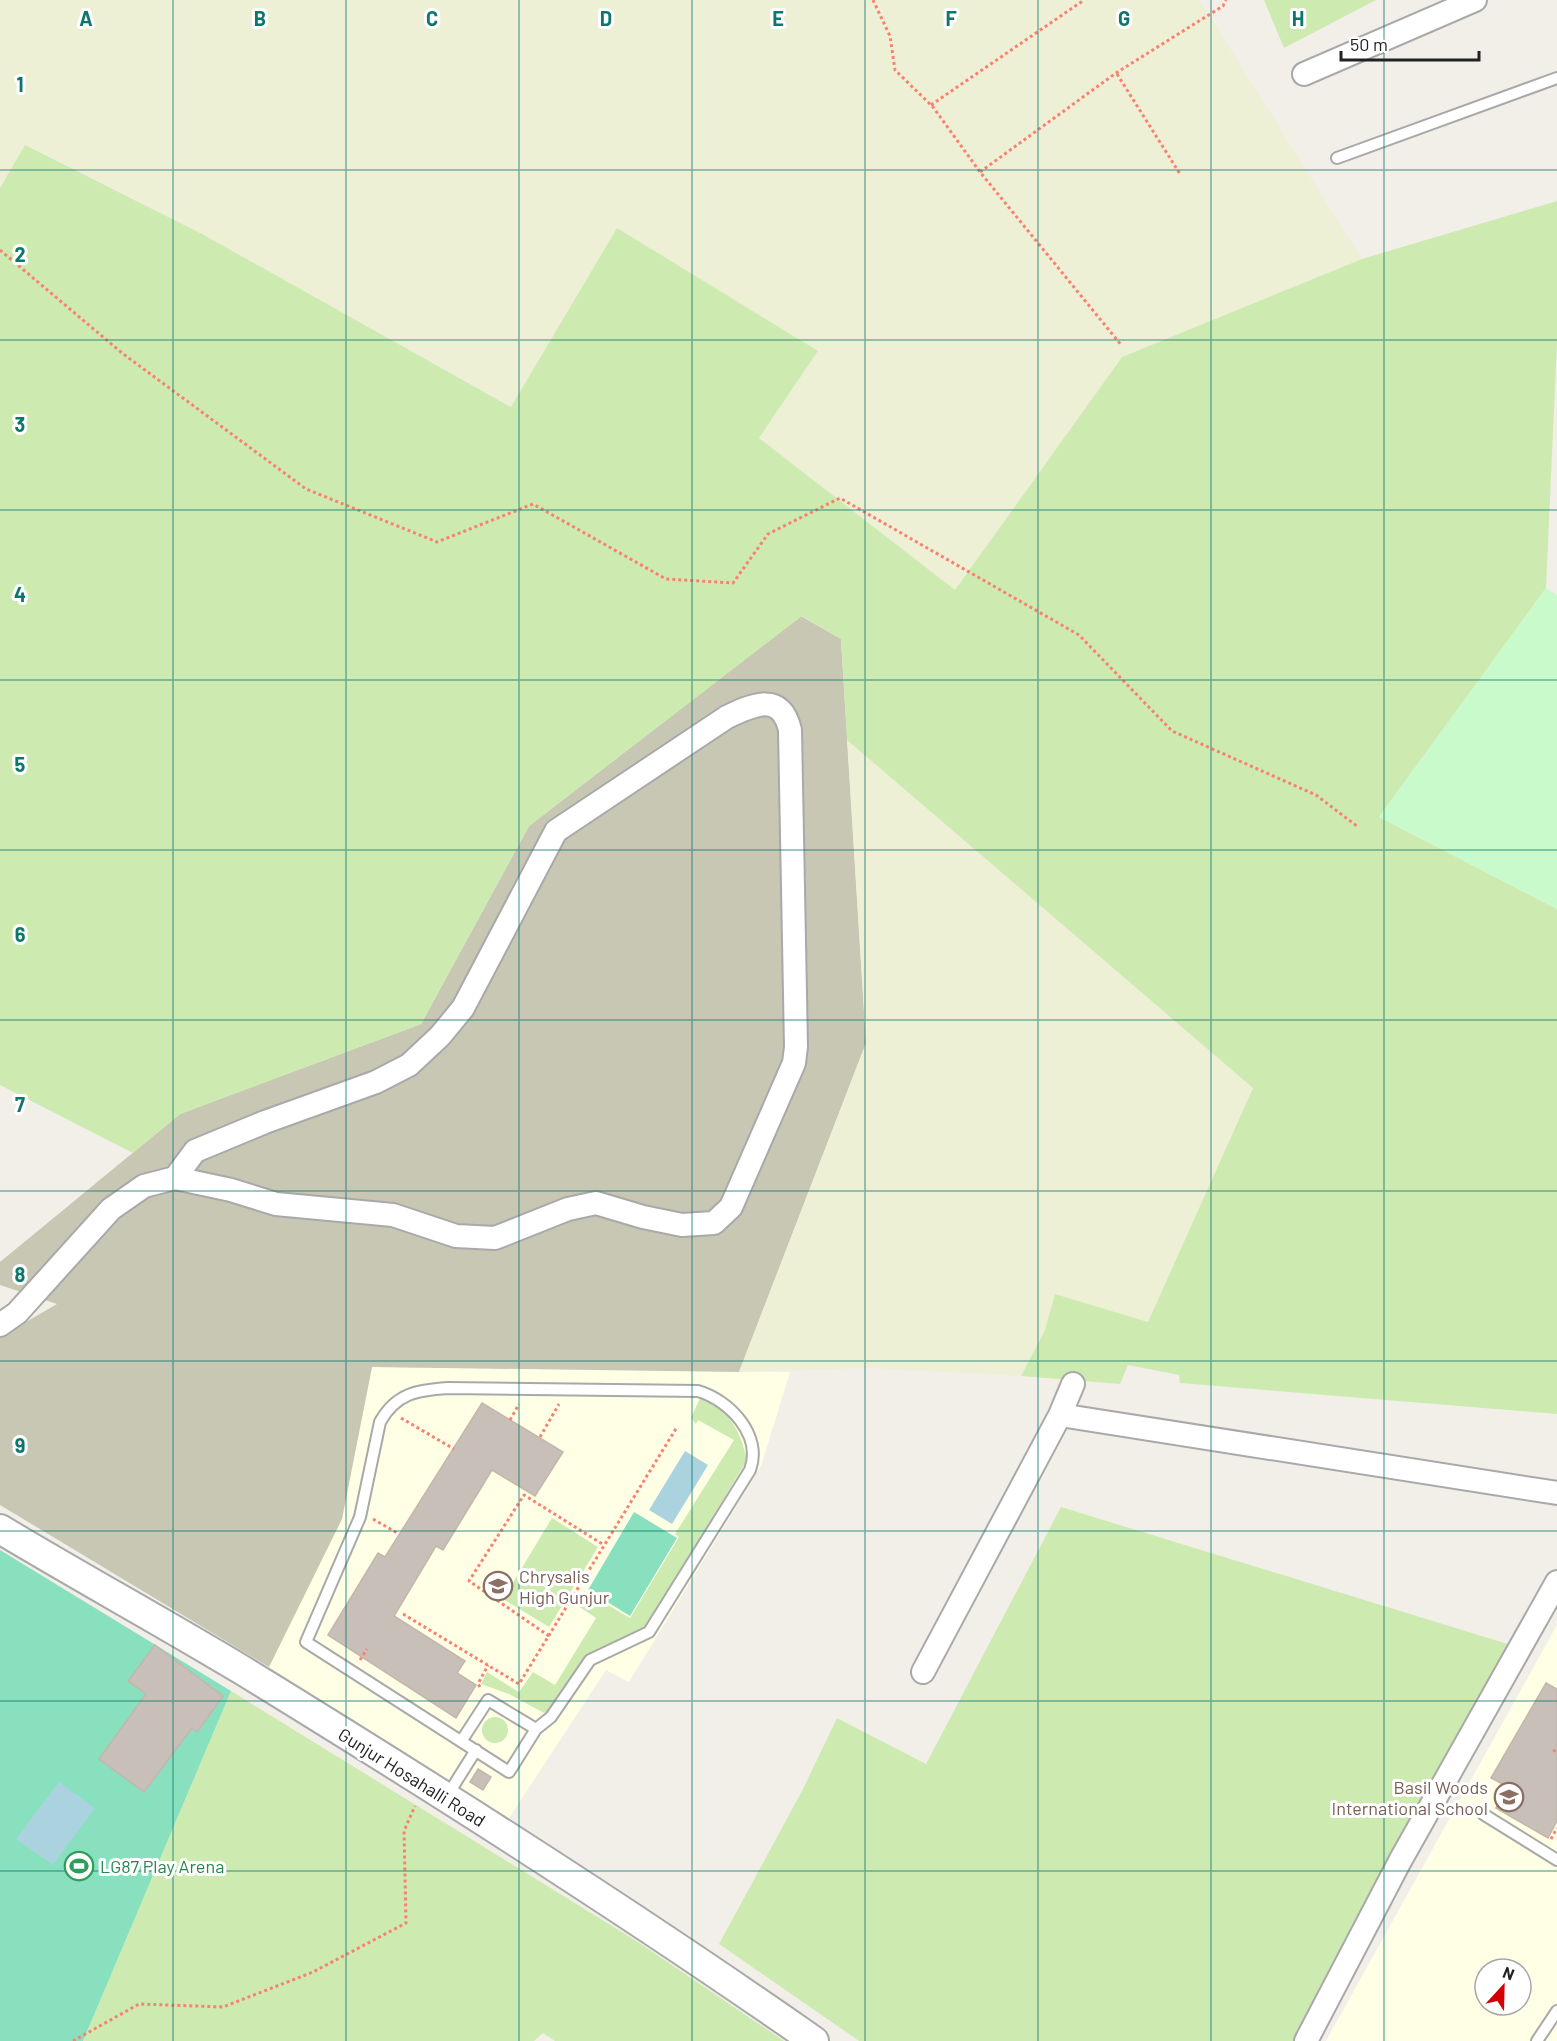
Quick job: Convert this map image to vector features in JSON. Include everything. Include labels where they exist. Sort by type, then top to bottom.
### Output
[{"type":"street","points":[[1304,74],[1475,0]]},
{"type":"street","points":[[0,1325],[16,1313],[111,1209],[144,1186],[175,1178],[276,1204],[393,1215],[456,1236],[495,1238],[567,1209],[596,1203],[643,1217],[682,1225],[714,1223],[731,1207],[794,1063],[796,1047],[790,730],[786,714],[777,707],[755,704],[727,717],[556,831],[463,1008],[440,1036],[409,1065],[376,1082],[265,1122],[195,1151],[175,1178]]},
{"type":"street","points":[[923,1671],[1060,1415],[1073,1384]]},
{"type":"street","points":[[1060,1415],[1557,1493]]},
{"type":"street","name":"Gunjur Hosahalli Road","points":[[0,1529],[240,1669],[435,1791],[722,1977],[814,2041]]},
{"type":"street","points":[[1306,2041],[1406,1851],[1557,1582]]},
{"type":"lane","points":[[1337,158],[1557,78]]},
{"type":"lane","points":[[448,1388],[698,1391],[715,1396],[728,1405],[740,1419],[753,1453],[753,1464],[649,1632],[591,1659],[551,1717],[536,1728],[508,1772],[462,1740],[306,1642],[361,1512],[380,1422],[387,1409],[398,1399],[420,1390],[448,1388]]},
{"type":"lane","points":[[462,1740],[488,1700],[536,1728]]},
{"type":"lane","points":[[435,1791],[476,1750]]},
{"type":"lane","points":[[1483,1814],[1557,1860]]},
{"type":"lane","points":[[1537,2041],[1557,2012]]},
{"type":"path","points":[[873,0],[890,36],[896,70],[931,105],[980,172],[1122,346]]},
{"type":"path","points":[[931,105],[1084,0]]},
{"type":"path","points":[[980,172],[1116,74],[1223,6],[1226,0]]},
{"type":"path","points":[[1116,74],[1180,174]]},
{"type":"path","points":[[0,250],[122,354],[306,489],[437,542],[533,504],[666,579],[733,583],[768,534],[840,498],[1079,635],[1172,731],[1316,795],[1358,827]]},
{"type":"path","points":[[540,1437],[567,1389]]},
{"type":"path","points":[[387,1409],[454,1449]]},
{"type":"path","points":[[403,1614],[519,1684],[677,1428]]},
{"type":"path","points":[[549,1636],[468,1581],[524,1495],[604,1545]]},
{"type":"path","points":[[361,1512],[399,1534]]},
{"type":"path","points":[[488,1665],[478,1684],[488,1700]]},
{"type":"path","points":[[73,2041],[139,2004],[223,2007],[314,1972],[406,1923],[404,1831],[435,1791]]},
{"type":"shaded area","points":[[0,0],[1200,0],[1362,259],[1122,357],[955,590],[759,438],[818,351],[617,229],[512,407],[202,234],[26,145],[0,188]]},
{"type":"shaded area","points":[[801,616],[841,639],[866,1043],[739,1372],[372,1367],[342,1519],[269,1667],[0,1505],[0,1337],[57,1304],[0,1285],[0,1262],[180,1114],[421,1024],[529,826]]},
{"type":"shaded area","points":[[847,740],[1253,1088],[1148,1322],[1055,1294],[1045,1330],[1021,1376],[867,1368],[739,1372],[866,1043]]},
{"type":"shaded area","name":"Chrysalis High Gunjur","points":[[372,1367],[790,1372],[761,1466],[629,1682],[606,1670],[509,1818],[269,1667],[342,1519]]},
{"type":"shaded area","name":"Basil Woods International School","points":[[1557,1625],[1557,2041],[1326,2041]]},
{"type":"green space","points":[[1264,0],[1376,0],[1284,48]]},
{"type":"green space","points":[[25,145],[202,234],[511,407],[617,228],[818,351],[759,438],[955,590],[1122,357],[1362,259],[1557,201],[1557,343],[1546,588],[1379,817],[1557,909],[1557,1414],[1180,1383],[1179,1375],[1128,1365],[1120,1384],[1021,1376],[1045,1330],[1055,1294],[1148,1322],[1253,1088],[847,740],[841,639],[802,616],[529,826],[421,1024],[180,1114],[133,1153],[0,1085],[0,188]]},
{"type":"green space","points":[[1546,588],[1557,595],[1557,909],[1379,817]]},
{"type":"green space","points":[[701,1396],[719,1408],[732,1422],[741,1439],[747,1460],[646,1627],[587,1655],[549,1711],[544,1713],[509,1694],[481,1684],[487,1672],[519,1692],[533,1672],[555,1685],[596,1618],[575,1604],[584,1591],[630,1618],[679,1537],[675,1534],[734,1440],[698,1420],[696,1424],[691,1418]]},
{"type":"green space","points":[[1061,1507],[1511,1645],[1296,2041],[859,2041],[719,1944],[803,1789],[837,1718],[926,1764]]},
{"type":"green space","points":[[634,1512],[677,1538],[630,1616],[588,1590]]},
{"type":"green space","points":[[552,1518],[598,1547],[549,1627],[503,1599]]},
{"type":"green space","name":"LG87 Play Arena","points":[[0,1550],[231,1691],[83,2041],[0,2041]]},
{"type":"green space","points":[[231,1691],[638,1942],[784,2041],[555,2041],[543,2033],[534,2041],[83,2041]]},
{"type":"green space","points":[[495,1717],[504,1721],[508,1730],[504,1739],[495,1743],[486,1739],[482,1730],[486,1721]]},
{"type":"water","points":[[685,1451],[708,1465],[672,1524],[649,1510]]},
{"type":"water","points":[[59,1782],[95,1808],[53,1865],[16,1839]]},
{"type":"building","points":[[482,1403],[563,1452],[535,1496],[492,1470],[443,1550],[436,1546],[394,1616],[465,1661],[457,1673],[476,1685],[456,1718],[328,1635],[378,1553],[385,1557]]},
{"type":"building","points":[[155,1645],[223,1696],[197,1732],[192,1728],[144,1792],[99,1759],[146,1694],[128,1681]]},
{"type":"building","points":[[1546,1683],[1557,1689],[1557,1821],[1548,1838],[1496,1808],[1508,1787],[1491,1778]]},
{"type":"building","points":[[478,1769],[491,1777],[483,1790],[470,1782]]},
{"type":"place","name":"Chrysalis High Gunjur","points":[[498,1586]]},
{"type":"place","name":"Basil Woods International School","points":[[1509,1797]]},
{"type":"place","name":"LG87 Play Arena","points":[[79,1866]]}]
